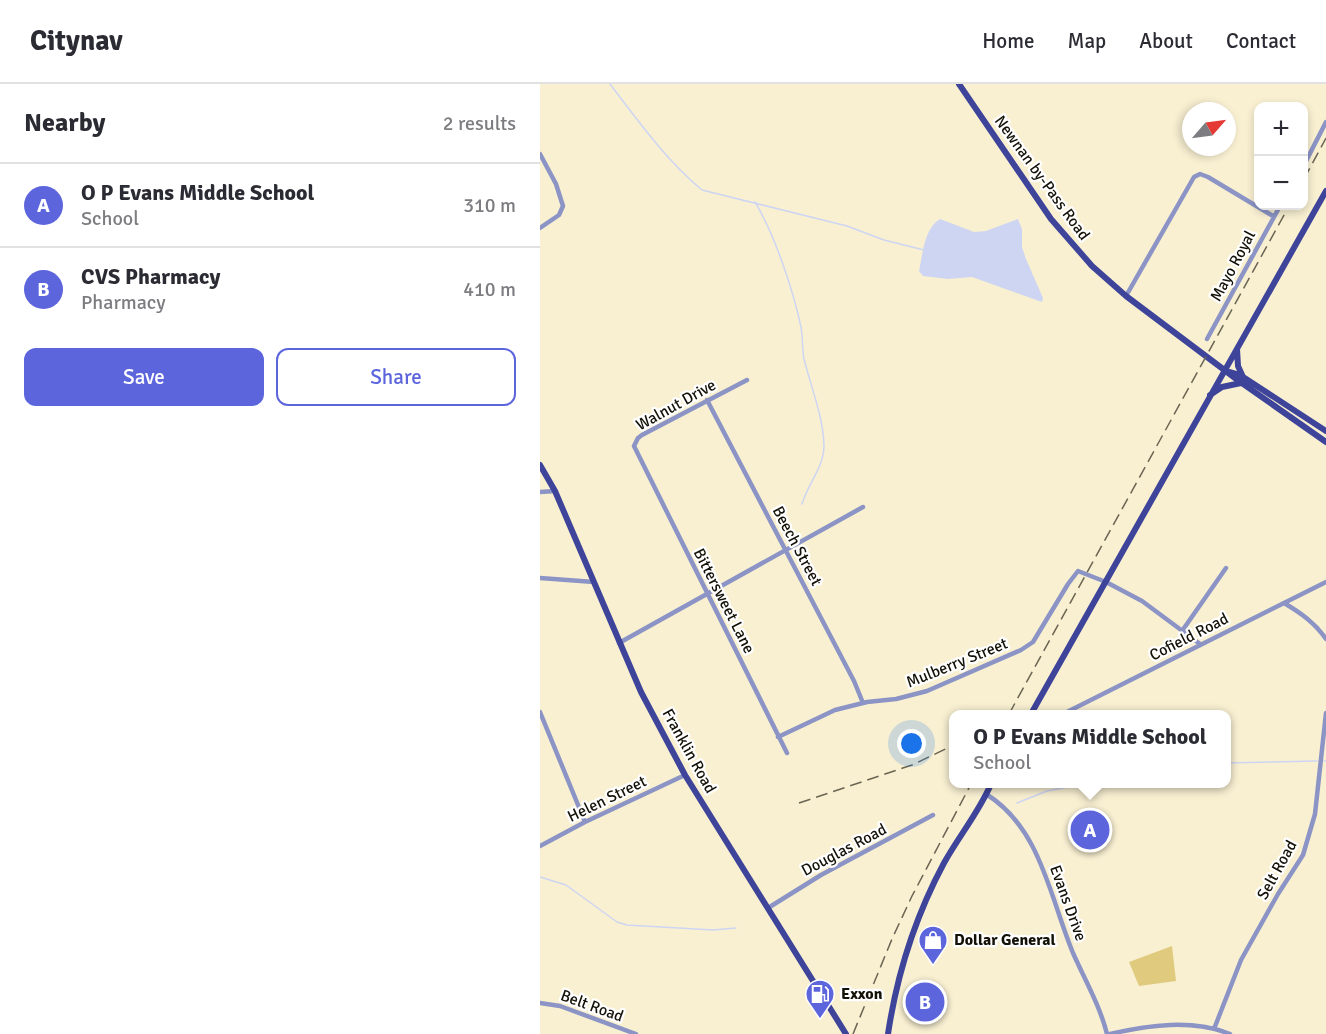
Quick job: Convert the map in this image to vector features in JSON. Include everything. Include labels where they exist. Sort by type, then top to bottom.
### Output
[{"type":"main road","name":"Newnan by-Pass Road","points":[[958,84],[1051,219],[1092,266],[1126,296],[1224,370],[1242,380]]},
{"type":"main road","points":[[1032,710],[1326,191]]},
{"type":"main road","points":[[1238,345],[1236,355],[1242,380],[1326,441]]},
{"type":"main road","points":[[1209,396],[1222,387],[1242,380],[1326,431]]},
{"type":"main road","name":"Franklin Road","points":[[540,465],[555,491],[641,692],[685,776],[846,1034]]},
{"type":"main road","points":[[888,1034],[892,1005],[907,947],[918,919],[944,864],[989,788]]},
{"type":"street","points":[[1308,157],[1326,122]]},
{"type":"street","points":[[540,154],[556,184],[563,206],[559,215],[540,228]]},
{"type":"street","points":[[1126,296],[1194,177],[1200,174],[1209,177],[1273,216]]},
{"type":"street","name":"Mayo Royal","points":[[1208,339],[1277,210]]},
{"type":"street","name":"Walnut Drive","points":[[639,460],[633,446],[638,438],[747,380]]},
{"type":"street","name":"Beech Street","points":[[707,400],[854,681],[863,703]]},
{"type":"street","name":"Bittersweet Lane","points":[[639,460],[787,753]]},
{"type":"street","points":[[540,492],[555,491]]},
{"type":"street","points":[[620,643],[863,507]]},
{"type":"street","points":[[1182,631],[1227,568]]},
{"type":"street","name":"Mulberry Street","points":[[778,737],[825,714],[863,703],[896,699],[927,691],[1021,650],[1036,637],[1075,574],[1078,572],[1106,582]]},
{"type":"street","points":[[540,578],[595,582]]},
{"type":"street","points":[[1106,582],[1142,601],[1200,644]]},
{"type":"street","name":"Cofield Road","points":[[1071,710],[1326,582]]},
{"type":"street","points":[[1284,603],[1307,617],[1319,628],[1326,639]]},
{"type":"street","points":[[540,712],[585,822]]},
{"type":"street","name":"Selt Road","points":[[1214,1029],[1241,960],[1303,855],[1315,814],[1326,713]]},
{"type":"street","name":"Helen Street","points":[[540,846],[585,822],[685,776]]},
{"type":"street","name":"Evans Drive","points":[[986,794],[998,801],[1010,814],[1032,845],[1056,903],[1061,924],[1109,1034]]},
{"type":"street","name":"Douglas Road","points":[[768,908],[821,875],[933,815]]},
{"type":"street","name":"Belt Road","points":[[540,1003],[560,1006],[636,1034]]},
{"type":"street","points":[[1109,1034],[1163,1025],[1214,1029],[1230,1034]]},
{"type":"shaded area","points":[[1172,946],[1176,981],[1139,986],[1129,962]]},
{"type":"water","points":[[940,219],[974,232],[986,231],[1018,219],[1022,229],[1022,247],[1043,298],[1042,302],[972,277],[948,279],[923,276],[919,271],[927,235]]},
{"type":"waterway","points":[[610,84],[665,153],[702,190],[847,226],[884,240],[924,250]]},
{"type":"waterway","points":[[755,202],[783,263],[793,297],[801,327],[804,359],[823,434],[824,445],[819,468],[802,504]]},
{"type":"waterway","points":[[1231,763],[1317,761]]},
{"type":"waterway","points":[[1017,803],[1047,791],[1063,788]]},
{"type":"waterway","points":[[540,877],[566,885],[617,922],[627,925],[713,930],[736,928]]},
{"type":"railway","points":[[1308,172],[1326,138]]},
{"type":"railway","points":[[1011,710],[1287,210]]},
{"type":"railway","points":[[799,803],[912,765],[949,747]]},
{"type":"railway","points":[[853,1034],[912,896],[969,788]]},
{"type":"place","name":"O P Evans Middle School","points":[[1090,830]]},
{"type":"place","name":"Dollar General","points":[[933,966]]},
{"type":"place","name":"CVS Pharmacy","points":[[925,1002]]},
{"type":"place","name":"Exxon","points":[[820,1020]]}]
